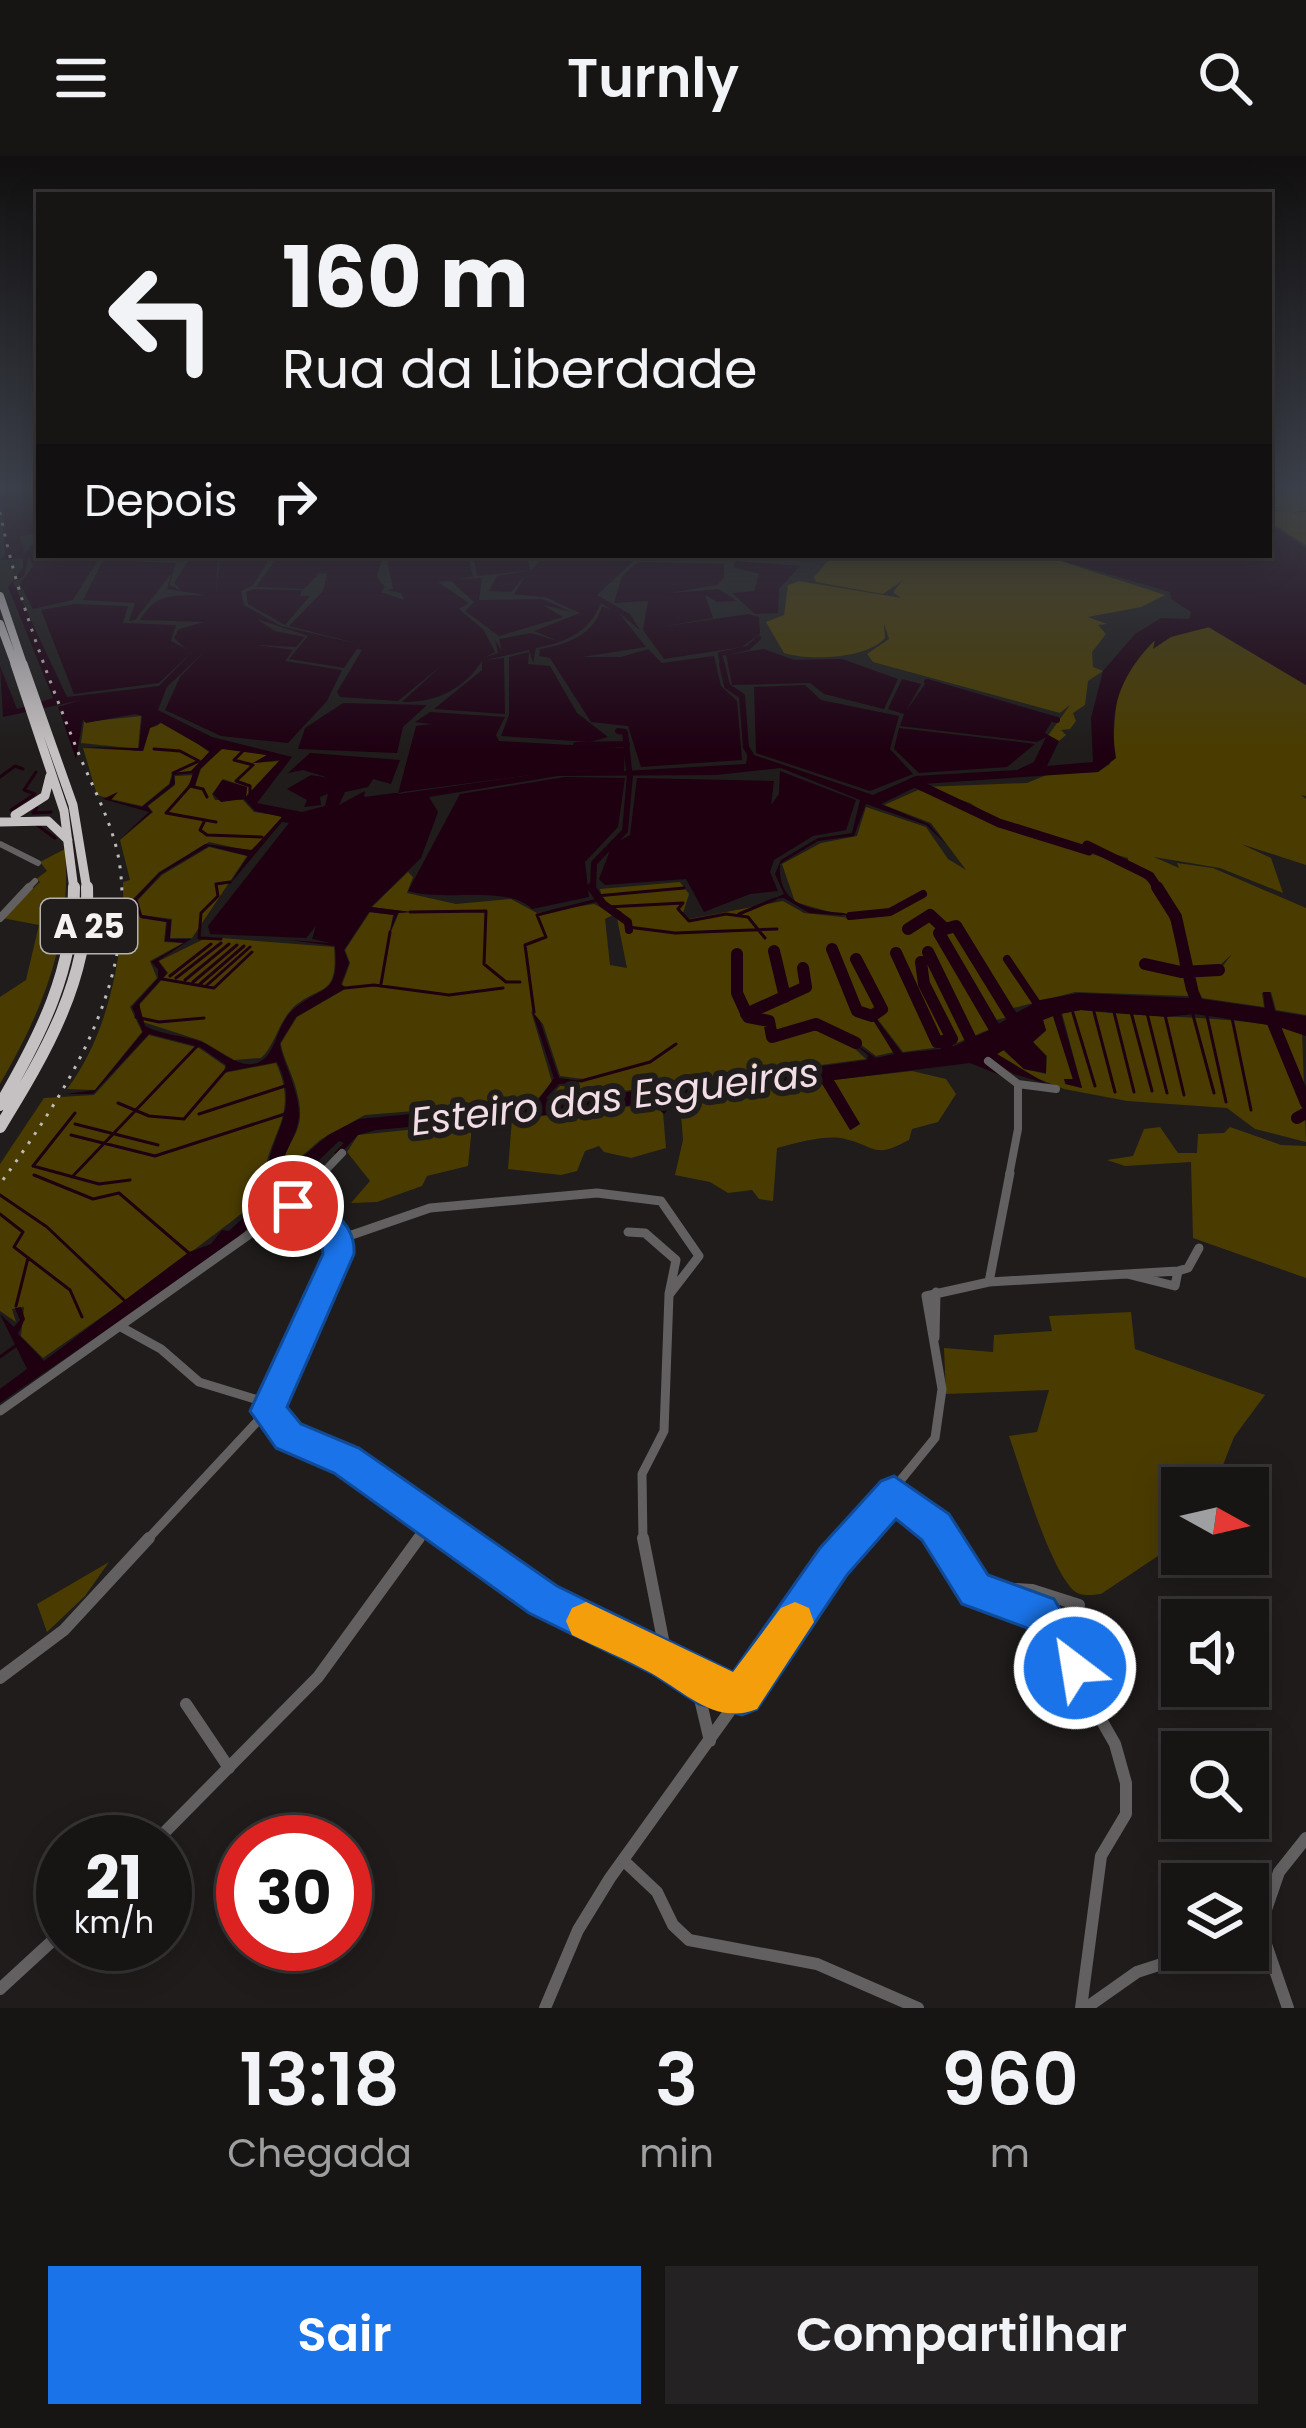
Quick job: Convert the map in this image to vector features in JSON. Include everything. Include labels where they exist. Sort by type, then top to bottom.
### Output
[{"type":"highway","name":"A 25","points":[[0,596],[32,700]]},
{"type":"highway","name":"A 25","points":[[0,624],[83,832],[90,912],[70,999],[53,1040],[0,1126]]},
{"type":"highway","name":"A 25","points":[[0,1106],[40,1039],[70,962],[79,898],[74,848],[37,713]]},
{"type":"highway","points":[[0,820],[40,801],[50,786],[51,769]]},
{"type":"highway","points":[[0,820],[48,821],[63,830],[74,848]]},
{"type":"street","points":[[0,844],[38,863]]},
{"type":"street","points":[[0,918],[35,881]]},
{"type":"street","points":[[988,1061],[1018,1084],[1056,1088]]},
{"type":"street","points":[[989,1282],[1018,1129],[1018,1084]]},
{"type":"street","points":[[0,1411],[293,1206],[342,1154]]},
{"type":"street","points":[[340,1239],[406,1214],[470,1201],[597,1193],[661,1201],[699,1256],[669,1295]]},
{"type":"street","points":[[0,1678],[64,1630],[267,1411],[334,1270],[340,1239],[332,1227],[293,1206]]},
{"type":"street","points":[[628,1232],[645,1233],[676,1260],[669,1295],[664,1431],[642,1474],[643,1558],[667,1660]]},
{"type":"street","points":[[545,2008],[578,1930],[623,1860],[833,1561],[894,1494],[938,1426],[936,1292],[989,1282],[1126,1273],[1175,1286],[1178,1271],[1188,1268],[1199,1248]]},
{"type":"street","points":[[121,1328],[161,1349],[200,1382],[257,1400],[289,1436],[346,1460],[543,1599],[667,1660],[695,1680],[742,1694]]},
{"type":"street","points":[[894,1494],[935,1527],[975,1590],[1028,1606],[1054,1630],[1115,1744],[1126,1784],[1126,1814],[1101,1856],[1090,1913],[1084,2008]]},
{"type":"street","points":[[182,1815],[318,1677],[432,1521]]},
{"type":"street","points":[[991,1596],[998,1588],[1032,1590],[1079,1605]]},
{"type":"street","points":[[695,1680],[710,1741]]},
{"type":"street","points":[[186,1704],[230,1768]]},
{"type":"street","points":[[1269,1897],[1280,1872],[1306,1838]]},
{"type":"street","points":[[623,1860],[657,1892],[673,1925],[689,1940],[817,1964],[918,2008]]},
{"type":"street","points":[[0,1989],[36,1956]]},
{"type":"street","points":[[1084,2008],[1136,1972],[1161,1964]]},
{"type":"street","points":[[1269,1965],[1288,2008]]},
{"type":"shaded area","points":[[814,577],[1111,577],[1165,595],[1141,607],[1088,617],[1107,624],[1098,625],[1106,634],[1092,652],[1093,667],[1103,671],[1088,681],[1085,705],[1073,713],[1076,721],[1070,729],[1061,730],[1066,735],[1059,741],[1047,737],[1070,705],[1060,713],[873,662],[867,654],[889,639],[884,623],[885,638],[852,654],[808,657],[784,653],[766,622],[784,615],[788,585],[799,581],[901,598],[893,592],[902,581],[883,594],[816,582]]},
{"type":"shaded area","points":[[1208,627],[1306,685],[1306,796],[1301,795],[1306,799],[1306,865],[1241,844],[1271,858],[1283,893],[1220,868],[1154,857],[1179,868],[1177,863],[1213,868],[1306,908],[1306,1015],[1276,1010],[1271,992],[1262,993],[1264,1007],[1202,998],[1190,970],[1219,971],[1232,954],[1217,968],[1187,967],[1172,906],[1143,871],[1128,863],[1128,858],[1012,826],[1123,865],[1144,878],[1160,897],[1173,926],[1180,968],[1162,965],[1183,975],[1188,996],[1075,992],[1006,1010],[1008,1017],[988,1022],[990,1029],[952,1045],[944,1040],[941,1047],[903,1052],[876,1017],[884,1007],[874,1013],[859,1006],[856,1013],[872,1019],[894,1052],[876,1056],[847,1034],[842,1037],[866,1059],[555,1100],[549,1098],[560,1086],[576,1086],[583,1079],[560,1076],[543,1024],[531,1011],[552,1082],[536,1101],[365,1115],[320,1140],[283,1173],[300,1117],[281,1043],[297,1017],[347,988],[342,985],[350,963],[345,950],[370,912],[393,915],[389,936],[399,913],[410,912],[372,907],[408,872],[413,877],[407,893],[456,904],[511,899],[537,913],[594,904],[615,914],[605,919],[610,965],[627,968],[617,918],[622,912],[603,902],[600,889],[680,882],[689,894],[683,913],[689,919],[783,901],[804,913],[851,918],[795,902],[782,864],[821,843],[857,836],[866,807],[926,827],[948,859],[966,870],[931,823],[884,805],[918,790],[966,804],[1007,827],[970,803],[923,787],[1027,783],[1049,774],[1098,772],[1110,764],[1117,700],[1127,670],[1158,639]]},
{"type":"shaded area","points":[[141,716],[138,749],[81,743],[84,722]]},
{"type":"shaded area","points":[[152,719],[177,728],[210,753],[191,771],[172,773],[169,784],[142,806],[111,799],[117,792],[107,798],[97,795],[83,748],[143,751],[150,728],[159,725]]},
{"type":"shaded area","points":[[222,748],[267,755],[253,763],[279,761],[246,796],[247,787],[223,779],[212,794],[215,800],[243,800],[254,812],[281,816],[281,821],[250,851],[209,842],[159,872],[132,900],[140,918],[166,922],[164,942],[183,943],[150,961],[157,978],[130,1007],[142,1032],[95,1090],[67,1089],[94,1043],[112,990],[123,882],[130,880],[120,840],[153,812],[148,806],[175,785],[175,776],[195,775],[187,787],[195,786],[201,769]]},
{"type":"shaded area","points":[[209,847],[247,856],[192,938],[170,938],[172,919],[142,915],[138,900],[162,875]]},
{"type":"shaded area","points":[[65,849],[64,913],[52,971],[30,1028],[0,1084],[0,997],[26,980],[39,925],[2,918],[40,882],[36,879],[47,871],[40,862]]},
{"type":"shaded area","points":[[208,937],[334,947],[329,984],[291,1010],[261,1058],[234,1060],[202,1041],[140,1021],[140,1004],[168,973],[159,961]]},
{"type":"shaded area","points":[[1081,1010],[1249,1022],[1302,1032],[1306,1142],[1255,1129],[1227,1108],[1127,1101],[1064,1089],[1019,1071],[997,1054],[1003,1050],[1024,1069],[1046,1074],[1047,1056],[1033,1042],[1046,1031],[1043,1020],[1053,1016],[1073,1080],[1064,1079],[1065,1084],[1082,1088],[1062,1013]]},
{"type":"shaded area","points":[[149,1035],[199,1048],[225,1066],[224,1073],[276,1063],[285,1101],[265,1174],[267,1192],[183,1260],[43,1358],[21,1336],[24,1307],[12,1309],[16,1322],[0,1311],[0,1164],[44,1098],[94,1095]]},
{"type":"shaded area","points":[[912,1071],[946,1079],[956,1094],[938,1122],[912,1129],[909,1140],[882,1150],[838,1138],[777,1148],[773,1201],[759,1199],[752,1190],[728,1193],[710,1182],[675,1175],[683,1140],[680,1100],[821,1082],[851,1130],[860,1124],[833,1080]]},
{"type":"shaded area","points":[[652,1104],[663,1113],[666,1148],[631,1158],[604,1152],[599,1146],[585,1151],[577,1171],[561,1175],[508,1169],[512,1119]]},
{"type":"shaded area","points":[[472,1126],[468,1166],[427,1176],[422,1186],[377,1202],[351,1203],[370,1181],[347,1152],[358,1135]]},
{"type":"shaded area","points":[[1160,1127],[1178,1153],[1197,1153],[1198,1134],[1224,1133],[1230,1127],[1281,1145],[1306,1146],[1306,1278],[1193,1238],[1191,1162],[1125,1166],[1107,1160],[1133,1156],[1144,1129]]},
{"type":"shaded area","points":[[1131,1312],[1135,1349],[1265,1395],[1234,1437],[1222,1467],[1161,1467],[1161,1554],[1101,1594],[1073,1590],[1054,1560],[1009,1436],[1037,1432],[1049,1390],[946,1394],[944,1348],[993,1352],[994,1335],[1052,1331],[1049,1316]]},
{"type":"shaded area","points":[[109,1562],[85,1596],[47,1632],[37,1604]]},
{"type":"water","name":"Esteiro das Esgueiras","points":[[16,577],[21,577],[13,582],[67,697],[159,686],[193,651],[159,683],[74,694],[41,610],[75,604],[128,606],[123,623],[176,625],[171,641],[186,649],[174,638],[179,629],[204,622],[140,620],[160,600],[205,595],[167,589],[170,577],[169,585],[181,590],[174,583],[178,577],[217,577],[216,593],[218,577],[258,577],[241,591],[244,605],[281,626],[363,645],[289,626],[323,591],[326,577],[377,577],[385,587],[381,592],[404,600],[401,593],[386,590],[393,589],[391,577],[482,578],[479,600],[542,599],[572,612],[543,605],[563,617],[499,636],[465,611],[474,602],[451,581],[438,582],[469,603],[459,609],[484,630],[495,652],[486,657],[498,653],[495,640],[502,651],[499,639],[531,633],[558,641],[534,631],[580,613],[547,598],[514,594],[524,577],[616,577],[597,595],[630,614],[640,630],[619,613],[646,647],[582,657],[621,657],[648,649],[662,663],[714,656],[721,686],[737,701],[742,760],[641,767],[628,726],[591,722],[550,658],[539,656],[540,649],[570,641],[586,631],[602,606],[612,610],[601,603],[590,622],[575,634],[557,643],[536,648],[533,663],[529,650],[486,660],[504,658],[505,714],[434,709],[482,670],[482,661],[458,686],[427,700],[402,702],[441,666],[398,701],[340,697],[337,692],[362,650],[357,649],[344,668],[289,659],[308,636],[257,619],[275,631],[305,637],[296,647],[256,645],[293,650],[285,661],[342,670],[327,701],[288,743],[221,736],[165,710],[180,677],[205,651],[167,687],[158,710],[212,737],[292,757],[257,803],[302,812],[325,806],[328,794],[320,797],[321,805],[304,807],[307,800],[287,789],[311,775],[329,778],[303,770],[288,773],[310,753],[400,760],[391,784],[373,779],[368,787],[345,792],[339,805],[365,791],[364,797],[398,792],[416,726],[431,724],[415,722],[430,712],[505,717],[496,735],[499,741],[625,748],[624,771],[746,764],[748,753],[873,795],[916,776],[1017,770],[1034,762],[1046,737],[1037,742],[900,726],[904,714],[888,709],[902,679],[921,684],[906,711],[925,684],[1052,721],[1045,733],[1059,741],[1047,766],[1093,762],[1091,718],[1103,671],[1135,634],[1161,618],[1189,619],[1191,612],[1171,599],[1170,592],[1120,577],[1306,577],[1306,685],[1209,627],[1171,637],[1153,649],[1155,640],[1125,680],[1114,724],[1116,758],[1098,772],[922,784],[881,804],[929,824],[945,843],[926,825],[866,804],[854,836],[818,841],[780,864],[790,897],[809,907],[851,916],[809,913],[784,898],[773,899],[784,894],[775,874],[781,860],[818,838],[852,833],[860,800],[781,768],[716,775],[558,776],[429,797],[438,812],[421,858],[371,907],[411,912],[398,913],[389,935],[394,915],[369,912],[344,950],[349,963],[341,984],[346,988],[296,1017],[280,1043],[299,1113],[281,1176],[328,1135],[359,1119],[537,1102],[554,1078],[532,1011],[540,1021],[559,1078],[582,1081],[559,1084],[546,1098],[553,1102],[867,1060],[868,1055],[844,1036],[876,1058],[894,1054],[872,1018],[858,1008],[873,1015],[884,1007],[875,1017],[902,1053],[941,1049],[944,1041],[950,1048],[992,1029],[989,1022],[995,1026],[1009,1018],[1008,1010],[1014,1014],[1040,1000],[1079,993],[1189,998],[1185,974],[1190,973],[1202,999],[1265,1008],[1263,992],[1270,992],[1275,1011],[1306,1016],[1306,1036],[1276,1026],[1274,1031],[1269,1025],[1195,1014],[1166,1017],[1081,1010],[1061,1014],[1082,1088],[1066,1084],[1064,1079],[1073,1079],[1053,1016],[1043,1020],[1046,1030],[1033,1042],[1046,1056],[1046,1073],[1024,1069],[1004,1050],[997,1054],[1047,1084],[1014,1074],[986,1057],[1005,1077],[970,1063],[834,1080],[860,1124],[850,1130],[821,1082],[677,1100],[664,1114],[652,1103],[512,1119],[507,1131],[505,1118],[358,1135],[339,1155],[334,1153],[344,1143],[339,1141],[229,1246],[0,1403],[0,1389],[27,1369],[0,1314],[14,1327],[20,1320],[15,1308],[21,1307],[25,1319],[18,1334],[44,1361],[189,1252],[211,1244],[222,1230],[229,1231],[270,1193],[269,1159],[286,1100],[277,1062],[225,1072],[226,1065],[200,1047],[149,1034],[93,1094],[66,1094],[95,1090],[143,1032],[132,1007],[158,978],[158,969],[151,962],[184,943],[165,941],[167,922],[141,918],[133,900],[159,873],[205,844],[252,850],[282,817],[255,811],[244,799],[221,802],[213,794],[222,780],[247,787],[246,797],[280,760],[253,763],[267,755],[222,749],[200,769],[195,786],[188,788],[193,773],[174,775],[175,784],[147,806],[152,812],[120,839],[149,812],[103,799],[118,792],[111,800],[142,807],[170,784],[173,773],[191,771],[210,751],[161,723],[150,728],[143,751],[84,747],[139,748],[142,716],[135,714],[86,723],[83,719],[76,759],[58,707],[81,700],[3,717],[0,666],[17,709],[53,698],[8,587]],"holes":[[[282,822],[289,823],[208,926],[210,934],[306,938],[316,926],[312,939],[331,943],[289,940],[335,946],[332,981],[290,1013],[259,1062],[241,1063],[199,1041],[145,1026],[139,1004],[167,973],[158,961],[191,939],[170,939],[171,920],[142,915],[137,900],[161,874],[209,846],[248,856],[229,885]]]},
{"type":"water","points":[[25,577],[87,577],[73,600],[33,609],[20,584]]},
{"type":"water","points":[[94,577],[168,577],[135,620],[129,621],[135,603],[83,600]]},
{"type":"water","points":[[263,577],[315,577],[304,589],[256,587]]},
{"type":"water","points":[[496,577],[524,577],[511,592],[489,591]]},
{"type":"water","points":[[622,577],[724,577],[717,585],[670,593],[719,589],[737,601],[717,602],[705,595],[713,618],[654,628],[748,614],[759,617],[760,634],[742,647],[664,659],[643,630],[648,601],[614,603]]},
{"type":"water","points":[[758,577],[790,577],[779,589],[778,613],[755,614],[732,593],[754,591]]},
{"type":"water","points":[[302,590],[300,596],[310,596],[285,625],[248,604],[246,592]]},
{"type":"water","points":[[764,649],[794,660],[842,659],[898,679],[884,709],[824,694],[810,683],[732,685],[726,655]]},
{"type":"water","points":[[529,652],[528,664],[550,666],[577,713],[608,737],[590,742],[501,736],[509,715],[509,657]]},
{"type":"water","points":[[805,685],[821,700],[899,716],[890,749],[913,774],[870,791],[756,753],[754,687]]},
{"type":"water","points":[[343,703],[427,705],[403,727],[397,753],[298,749],[305,728]]},
{"type":"water","points":[[899,728],[1035,744],[1007,767],[919,773],[894,749]]},
{"type":"water","points":[[780,771],[856,800],[846,830],[813,836],[774,860],[770,872],[778,891],[750,894],[704,912],[686,879],[605,885],[599,879],[612,845],[630,835],[637,778],[774,781],[771,805],[779,794]]},
{"type":"water","points":[[565,777],[625,778],[618,827],[585,862],[589,897],[532,909],[508,898],[408,891],[460,794]]},
{"type":"waterway","points":[[723,667],[720,654],[748,648],[759,638]]},
{"type":"waterway","points":[[722,664],[727,686],[742,696],[746,747],[752,757]]},
{"type":"waterway","points":[[927,682],[1057,720]]},
{"type":"waterway","points":[[618,731],[625,732],[626,744]]},
{"type":"waterway","points":[[576,745],[626,744]]},
{"type":"waterway","points":[[626,744],[629,770]]},
{"type":"waterway","points":[[154,749],[180,751],[199,761],[173,773]]},
{"type":"waterway","points":[[245,749],[234,760],[253,765],[236,781],[250,786],[250,793]]},
{"type":"waterway","points":[[0,777],[15,766],[23,769]]},
{"type":"waterway","points":[[11,810],[35,794],[24,790],[36,772]]},
{"type":"waterway","points":[[593,890],[594,863],[625,831],[630,775]]},
{"type":"waterway","points":[[913,782],[999,823],[1089,851]]},
{"type":"waterway","points":[[207,797],[203,789],[190,786],[166,813],[216,822]]},
{"type":"waterway","points":[[37,808],[33,813],[51,812]]},
{"type":"waterway","points":[[204,822],[200,830],[207,835],[262,837]]},
{"type":"waterway","points":[[37,825],[55,838]]},
{"type":"waterway","points":[[1087,845],[1150,876],[1159,890]]},
{"type":"waterway","points":[[221,939],[199,938],[201,913],[218,896],[216,884],[230,882]]},
{"type":"waterway","points":[[1157,887],[1176,917],[1188,972]]},
{"type":"waterway","points":[[596,896],[684,888]]},
{"type":"waterway","points":[[593,890],[603,904],[628,922],[629,930]]},
{"type":"waterway","points":[[850,916],[890,912],[923,894]]},
{"type":"waterway","points":[[739,914],[775,899]]},
{"type":"waterway","points":[[534,1012],[525,945],[546,937],[537,915],[598,900]]},
{"type":"waterway","points":[[607,907],[683,903],[678,909],[689,921],[726,914],[748,917],[758,930]]},
{"type":"waterway","points":[[410,912],[486,911],[484,964],[506,982],[520,982]]},
{"type":"waterway","points":[[908,929],[930,915],[945,929]]},
{"type":"waterway","points":[[945,929],[956,926],[1015,1022]]},
{"type":"waterway","points":[[628,927],[675,933],[758,930]]},
{"type":"waterway","points":[[758,930],[777,929]]},
{"type":"waterway","points":[[945,929],[939,933],[998,1034]]},
{"type":"waterway","points":[[758,930],[765,938]]},
{"type":"waterway","points":[[381,984],[390,932]]},
{"type":"waterway","points":[[176,978],[221,943]]},
{"type":"waterway","points":[[170,976],[211,944]]},
{"type":"waterway","points":[[185,980],[229,944]]},
{"type":"waterway","points":[[193,982],[237,945]]},
{"type":"waterway","points":[[200,984],[244,946]]},
{"type":"waterway","points":[[206,986],[250,947]]},
{"type":"waterway","points":[[832,949],[857,1011],[872,1016],[882,1009],[856,959]]},
{"type":"waterway","points":[[774,951],[785,997]]},
{"type":"waterway","points":[[162,979],[214,988],[252,952]]},
{"type":"waterway","points":[[928,952],[976,1050]]},
{"type":"waterway","points":[[896,953],[937,1042],[944,1041]]},
{"type":"waterway","points":[[737,954],[737,993],[747,1014]]},
{"type":"waterway","points":[[1007,959],[1040,1008]]},
{"type":"waterway","points":[[921,962],[924,984],[952,1039],[944,1041]]},
{"type":"waterway","points":[[1145,964],[1188,972]]},
{"type":"waterway","points":[[785,997],[806,987],[803,968]]},
{"type":"waterway","points":[[1188,972],[1219,970]]},
{"type":"waterway","points":[[1188,972],[1192,989]]},
{"type":"waterway","points":[[345,988],[374,985],[449,995],[503,988]]},
{"type":"waterway","points":[[747,1014],[785,997]]},
{"type":"waterway","points":[[1094,1012],[1115,1092]]},
{"type":"waterway","points":[[1114,1012],[1134,1092]]},
{"type":"waterway","points":[[1131,1012],[1152,1091]]},
{"type":"waterway","points":[[1073,1013],[1095,1086]]},
{"type":"waterway","points":[[1147,1013],[1167,1093]]},
{"type":"waterway","name":"Esteiro das Esgueiras","points":[[747,1014],[769,1021],[772,1037],[816,1024],[856,1043]]},
{"type":"waterway","points":[[1165,1015],[1184,1095]]},
{"type":"waterway","points":[[1193,1015],[1214,1093]]},
{"type":"waterway","points":[[1207,1016],[1226,1102]]},
{"type":"waterway","points":[[136,1017],[159,1022],[204,1018]]},
{"type":"waterway","points":[[1232,1018],[1251,1110]]},
{"type":"waterway","points":[[1271,1018],[1306,1103]]},
{"type":"waterway","points":[[944,1041],[949,1052]]},
{"type":"waterway","points":[[136,1110],[199,1044]]},
{"type":"waterway","name":"Esteiro das Esgueiras","points":[[581,1081],[650,1062],[676,1044]]},
{"type":"waterway","points":[[136,1110],[184,1119],[226,1070]]},
{"type":"waterway","points":[[199,1114],[288,1085]]},
{"type":"waterway","points":[[118,1103],[136,1110]]},
{"type":"waterway","points":[[113,1134],[136,1110]]},
{"type":"waterway","points":[[72,1177],[33,1166],[75,1113]]},
{"type":"waterway","points":[[104,1143],[155,1156],[288,1113]]},
{"type":"waterway","points":[[1297,1118],[1306,1113]]},
{"type":"waterway","points":[[75,1124],[113,1134]]},
{"type":"waterway","points":[[104,1143],[113,1134]]},
{"type":"waterway","points":[[113,1134],[158,1145]]},
{"type":"waterway","points":[[71,1135],[104,1143]]},
{"type":"waterway","points":[[72,1177],[104,1143]]},
{"type":"waterway","points":[[34,1175],[93,1199],[119,1193],[190,1254]]},
{"type":"waterway","points":[[72,1177],[99,1184],[130,1180]]},
{"type":"waterway","points":[[0,1195],[47,1227],[126,1302]]},
{"type":"waterway","points":[[0,1214],[23,1232],[14,1247],[70,1290],[82,1317]]},
{"type":"waterway","points":[[16,1306],[28,1258]]},
{"type":"waterway","points":[[0,1357],[18,1344]]},
{"type":"railway","points":[[0,1184],[49,1112],[91,1035],[117,954],[122,911],[113,836],[64,718],[16,577]]},
{"type":"slow traffic","points":[[586,1621],[667,1660],[714,1690],[742,1694],[795,1622]]},
{"type":"route","points":[[293,1206],[332,1227],[340,1239],[334,1270],[267,1411],[289,1436],[346,1460],[543,1599],[667,1660],[714,1690],[742,1694],[833,1561],[894,1494],[935,1527],[975,1590],[1040,1613],[1075,1668]]}]
